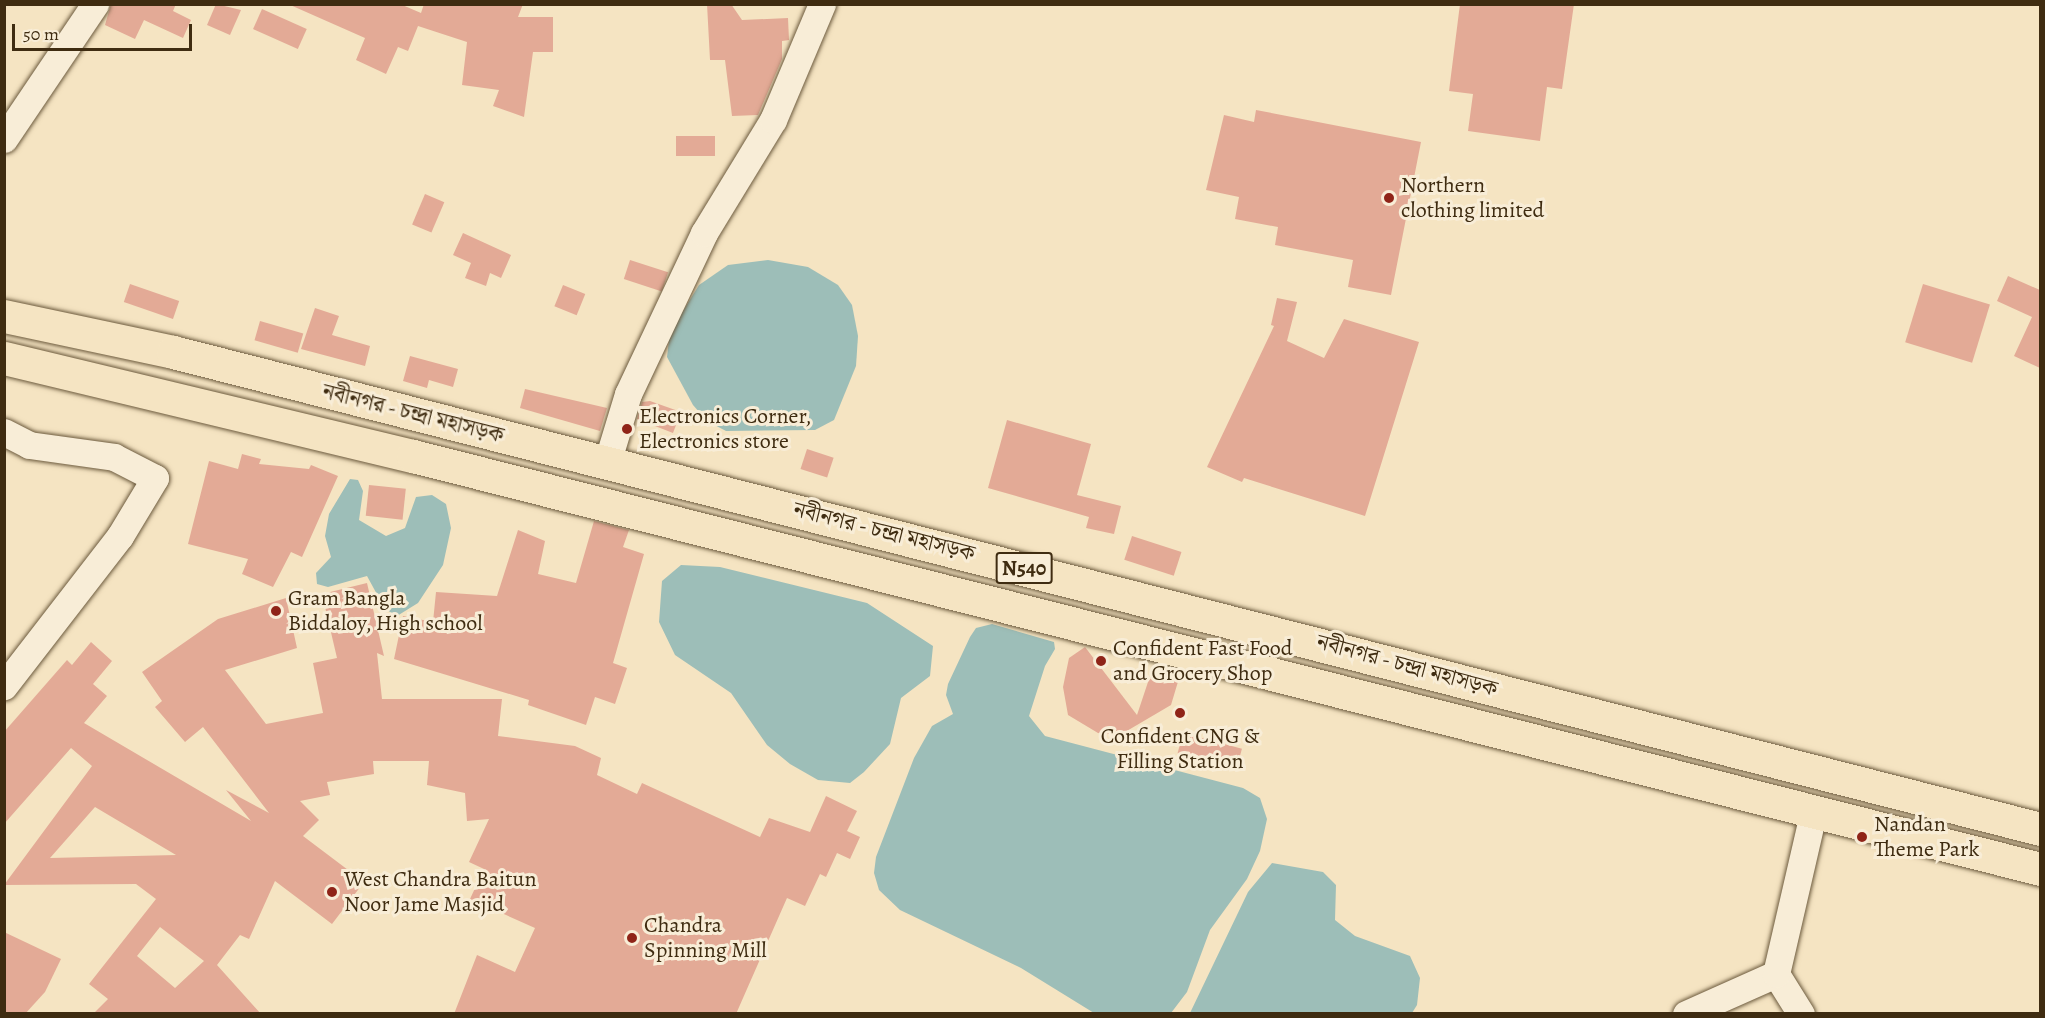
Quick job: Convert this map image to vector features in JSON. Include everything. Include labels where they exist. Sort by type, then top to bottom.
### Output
[{"type":"highway","name":"নবীনগর - চন্দ্রা মহাসড়ক","points":[[4,315],[173,352],[2040,829]]},
{"type":"highway","name":"নবীনগর - চন্দ্রা মহাসড়ক","points":[[4,358],[425,459],[1814,814],[2040,869]]},
{"type":"highway","points":[[1814,814],[1824,775]]},
{"type":"street","points":[[4,139],[95,4]]},
{"type":"street","points":[[607,463],[628,394],[704,233],[773,120],[822,4]]},
{"type":"street","points":[[4,432],[29,445],[114,457],[154,478],[120,536],[4,686]]},
{"type":"street","points":[[1801,1014],[1776,974],[1814,814]]},
{"type":"street","points":[[1686,1014],[1776,974]]},
{"type":"water","points":[[768,260],[808,267],[838,285],[852,305],[858,336],[856,366],[834,420],[815,430],[726,431],[707,421],[693,405],[667,357],[670,332],[699,285],[728,265]]},
{"type":"water","points":[[350,479],[358,480],[363,491],[359,520],[386,536],[405,528],[416,497],[432,495],[446,504],[451,528],[443,565],[418,603],[397,616],[385,609],[367,576],[328,587],[317,584],[316,573],[331,557],[325,536],[329,514]]},
{"type":"water","points":[[681,565],[720,567],[867,603],[933,646],[930,676],[901,698],[890,744],[864,772],[850,783],[818,780],[790,764],[767,745],[731,693],[675,655],[659,622],[662,581]]},
{"type":"water","points":[[992,624],[1054,642],[1055,649],[1045,666],[1029,716],[1045,736],[1243,788],[1260,798],[1267,819],[1260,851],[1247,879],[1210,930],[1187,992],[1171,1013],[1094,1013],[1021,968],[900,910],[879,890],[874,873],[876,857],[914,758],[932,726],[953,714],[946,695],[948,684],[970,637],[976,628]]},
{"type":"water","points":[[1272,863],[1323,872],[1336,885],[1335,920],[1355,936],[1410,956],[1420,978],[1417,1005],[1412,1013],[1190,1013],[1248,892]]},
{"type":"building","points":[[111,4],[176,4],[173,11],[191,20],[183,38],[144,20],[135,39],[105,25]]},
{"type":"building","points":[[216,4],[241,10],[230,35],[207,25]]},
{"type":"building","points":[[288,4],[400,4],[421,13],[424,4],[523,4],[518,17],[553,17],[553,52],[533,52],[524,117],[493,106],[499,90],[462,85],[467,42],[418,26],[408,51],[398,47],[386,74],[356,60],[365,38]]},
{"type":"building","points":[[707,4],[731,4],[742,20],[788,18],[789,40],[782,41],[782,59],[758,115],[732,116],[725,60],[710,60]]},
{"type":"building","points":[[1460,4],[1574,4],[1562,89],[1547,87],[1540,141],[1468,131],[1473,94],[1449,91]]},
{"type":"building","points":[[262,9],[307,29],[298,49],[253,29]]},
{"type":"building","points":[[1256,110],[1421,142],[1391,295],[1348,287],[1353,260],[1275,245],[1278,227],[1235,219],[1239,197],[1206,190],[1224,115],[1254,122]]},
{"type":"building","points":[[676,136],[715,136],[715,156],[676,156]]},
{"type":"building","points":[[425,194],[444,202],[431,233],[412,224]]},
{"type":"building","points":[[463,233],[511,255],[501,278],[490,273],[486,286],[465,278],[471,263],[453,255]]},
{"type":"building","points":[[630,260],[668,272],[662,291],[624,279]]},
{"type":"building","points":[[2008,276],[2040,290],[2040,368],[2014,356],[2032,317],[1997,301]]},
{"type":"building","points":[[130,284],[179,301],[173,319],[124,302]]},
{"type":"building","points":[[1923,284],[1990,304],[1972,363],[1905,342]]},
{"type":"building","points":[[563,285],[585,294],[577,315],[554,306]]},
{"type":"building","points":[[1277,298],[1297,302],[1287,341],[1324,358],[1344,319],[1419,342],[1365,516],[1244,478],[1242,482],[1207,467],[1274,326],[1271,325]]},
{"type":"building","points":[[315,308],[339,316],[332,335],[370,346],[365,366],[301,349]]},
{"type":"building","points":[[260,321],[303,333],[298,353],[254,340]]},
{"type":"building","points":[[410,356],[458,369],[453,387],[429,380],[427,388],[403,381]]},
{"type":"building","points":[[525,389],[607,408],[600,431],[520,408]]},
{"type":"building","points":[[650,401],[681,412],[673,433],[637,419],[642,402]]},
{"type":"building","points":[[1007,420],[1091,444],[1077,495],[1121,506],[1114,534],[1086,528],[1089,517],[988,488]]},
{"type":"building","points":[[807,449],[834,458],[827,478],[801,469]]},
{"type":"building","points":[[242,454],[261,459],[259,464],[309,469],[311,465],[338,476],[302,557],[291,552],[273,587],[242,574],[248,559],[188,544],[209,461],[238,469]]},
{"type":"building","points":[[369,485],[406,489],[403,520],[366,516]]},
{"type":"building","points":[[594,521],[629,530],[623,547],[644,554],[613,663],[627,668],[615,704],[595,697],[586,725],[528,705],[529,700],[394,659],[403,616],[433,622],[436,592],[497,596],[518,530],[545,541],[538,574],[576,583]]},
{"type":"building","points":[[1132,536],[1181,552],[1174,576],[1124,560]]},
{"type":"building","points":[[367,583],[384,656],[377,653],[382,699],[502,699],[498,736],[575,746],[601,758],[597,775],[637,794],[642,783],[760,837],[769,818],[810,832],[826,796],[857,811],[847,831],[860,837],[850,859],[837,853],[826,877],[820,874],[805,906],[787,898],[736,1014],[454,1014],[477,955],[515,972],[535,928],[470,899],[484,869],[469,862],[489,819],[467,821],[465,793],[427,785],[429,761],[373,761],[374,774],[327,782],[330,795],[300,801],[319,820],[303,836],[364,882],[332,924],[275,881],[249,939],[240,935],[217,965],[261,1014],[93,1014],[108,999],[89,984],[156,899],[136,884],[4,885],[92,766],[71,748],[4,824],[4,732],[67,660],[72,665],[91,642],[112,661],[93,684],[107,696],[84,723],[251,821],[226,790],[269,813],[203,727],[185,742],[155,707],[162,701],[142,672],[218,619],[286,598],[297,648],[225,670],[266,724],[323,713],[313,663],[337,658],[322,594]],"holes":[[[95,807],[176,855],[50,858]],[[160,927],[204,961],[175,988],[137,956]]]},
{"type":"building","points":[[1085,647],[1137,715],[1153,667],[1180,675],[1171,705],[1120,735],[1098,733],[1068,715],[1063,687],[1069,658]]},
{"type":"building","points":[[1183,733],[1242,749],[1236,769],[1178,753]]},
{"type":"building","points":[[4,932],[61,959],[45,992],[25,1014],[4,1014]]},
{"type":"place","name":"Northern clothing limited","points":[[1389,198]]},
{"type":"place","name":"Electronics Corner, Electronics store","points":[[627,429]]},
{"type":"place","name":"Gram Bangla Biddaloy, High school","points":[[276,611]]},
{"type":"place","name":"Confident Fast Food and Grocery Shop","points":[[1101,661]]},
{"type":"place","name":"Confident CNG & Filling Station","points":[[1180,713]]},
{"type":"place","name":"Nandan Theme Park","points":[[1862,837]]},
{"type":"place","name":"West Chandra Baitun Noor Jame Masjid","points":[[332,892]]},
{"type":"place","name":"Chandra Spinning Mill","points":[[632,938]]}]
